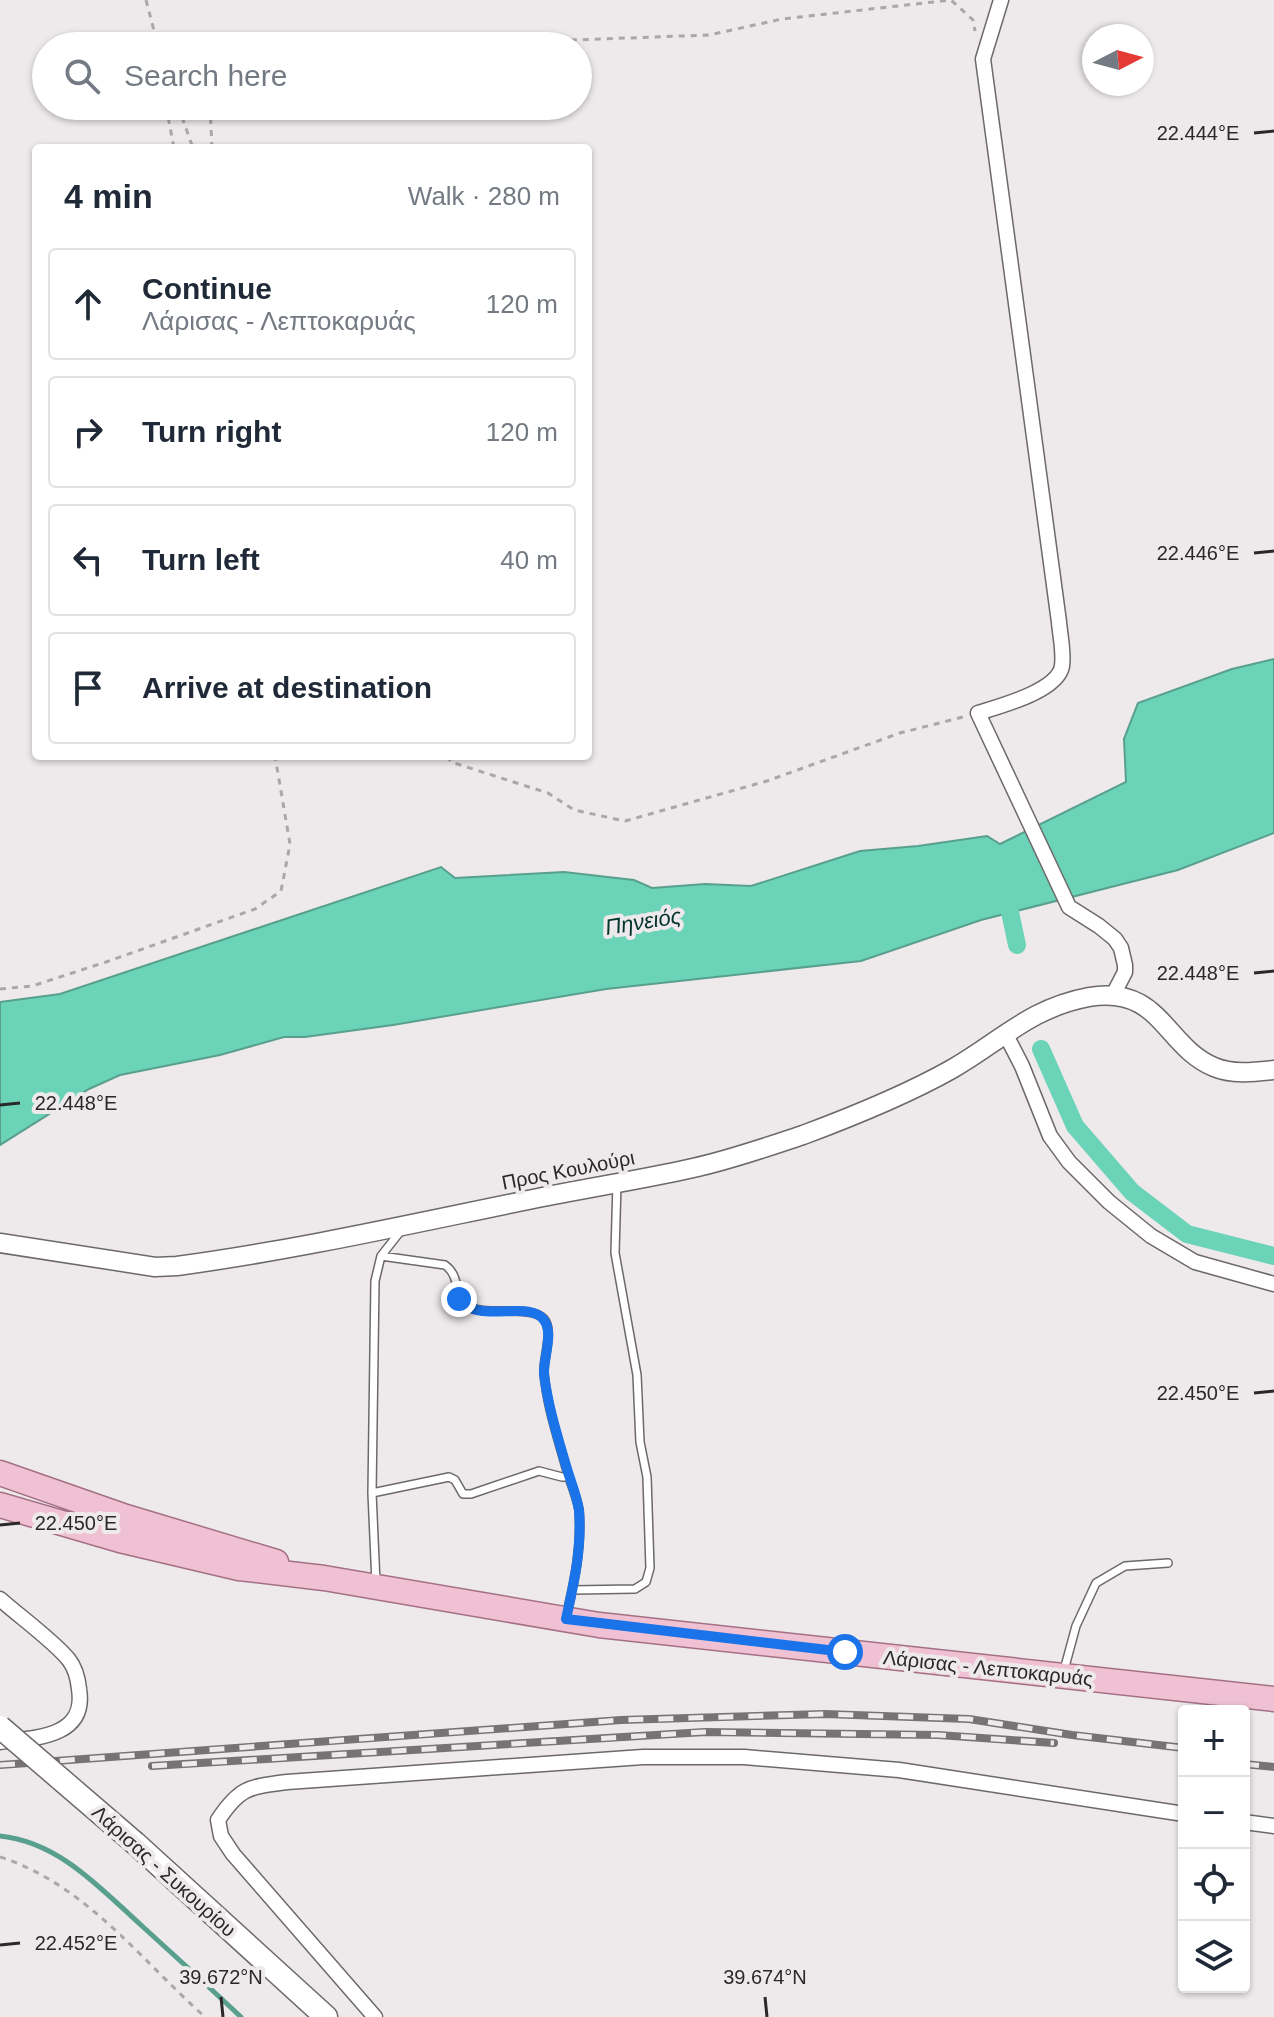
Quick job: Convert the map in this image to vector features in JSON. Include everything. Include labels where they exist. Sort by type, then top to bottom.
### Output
[{"type":"main road","name":"Λάρισας - Λεπτοκαρυάς","points":[[0,1473],[126,1517],[242,1550],[324,1578]]},
{"type":"main road","name":"Λάρισας - Λεπτοκαρυάς","points":[[0,1505],[239,1568],[324,1578],[566,1619],[1274,1699]]},
{"type":"main road","name":"Λάρισας - Συκουρίου","points":[[0,1727],[135,1843],[326,2017]]},
{"type":"street","points":[[1001,0],[983,59],[1059,622],[1062,666],[1056,680],[1022,698],[978,713],[1069,907],[1099,926],[1121,948],[1125,972],[1113,995]]},
{"type":"street","name":"Προς Κουλούρι","points":[[0,1243],[155,1267],[212,1261],[696,1168],[770,1146],[877,1108],[953,1068],[1050,1007],[1085,998],[1113,995],[1135,1001],[1151,1010],[1193,1053],[1213,1067],[1234,1072],[1274,1070]]},
{"type":"street","points":[[1005,1033],[1050,1136],[1069,1162],[1109,1202],[1151,1236],[1195,1262],[1274,1284]]},
{"type":"street","points":[[0,1599],[69,1660],[77,1675],[81,1702],[75,1718],[57,1733],[0,1742]]},
{"type":"street","points":[[375,2017],[233,1854],[221,1836],[218,1820],[232,1799],[252,1787],[302,1780],[643,1757],[744,1757],[899,1770],[1178,1813]]},
{"type":"street","points":[[1250,1823],[1274,1826]]},
{"type":"lane","points":[[573,1590],[635,1589],[646,1582],[650,1568],[647,1477],[640,1442],[637,1375],[615,1253],[617,1183]]},
{"type":"lane","points":[[376,1588],[372,1493],[374,1304],[381,1256],[404,1226]]},
{"type":"lane","points":[[381,1256],[445,1265],[458,1280],[459,1299],[464,1305],[483,1311],[533,1313],[542,1316],[547,1324],[544,1371],[552,1418],[579,1508],[578,1569],[566,1619]]},
{"type":"lane","points":[[372,1493],[449,1477],[455,1480],[463,1494],[471,1494],[539,1471],[569,1477]]},
{"type":"lane","points":[[1063,1676],[1076,1626],[1096,1583],[1125,1566],[1168,1563]]},
{"type":"path","points":[[146,0],[154,32]]},
{"type":"path","points":[[592,39],[709,35],[782,19],[951,0],[973,20],[983,59]]},
{"type":"path","points":[[169,120],[173,144]]},
{"type":"path","points":[[183,120],[192,144]]},
{"type":"path","points":[[211,120],[212,144]]},
{"type":"path","points":[[450,760],[548,793],[574,810],[625,821],[767,781],[900,733],[978,713]]},
{"type":"path","points":[[0,989],[32,986],[106,962],[255,909],[281,891],[290,844],[276,760]]},
{"type":"path","points":[[0,1857],[42,1876],[115,1928],[205,2017]]},
{"type":"water","name":"Πηνειός","points":[[1274,659],[1274,833],[1178,870],[981,920],[861,961],[606,989],[393,1025],[284,1037],[220,1055],[120,1075],[89,1089],[0,1145],[0,1002],[60,994],[441,867],[455,878],[564,872],[634,880],[652,888],[705,884],[751,886],[860,851],[987,836],[1000,844],[1126,782],[1124,739],[1138,703],[1232,669]]},
{"type":"waterway","points":[[1010,912],[1017,945]]},
{"type":"waterway","points":[[1041,1049],[1075,1126],[1132,1192],[1187,1234],[1274,1256]]},
{"type":"waterway","points":[[0,1836],[41,1847],[77,1869],[241,2017]]},
{"type":"railway","points":[[0,1765],[621,1720],[825,1714],[969,1719],[1178,1747]]},
{"type":"railway","points":[[152,1766],[705,1732],[938,1735],[1054,1743]]},
{"type":"railway","points":[[1250,1765],[1274,1767]]},
{"type":"route","points":[[459,1299],[464,1305],[483,1311],[533,1313],[542,1316],[547,1324],[544,1371],[552,1418],[579,1508],[578,1569],[566,1619],[845,1652]]}]
